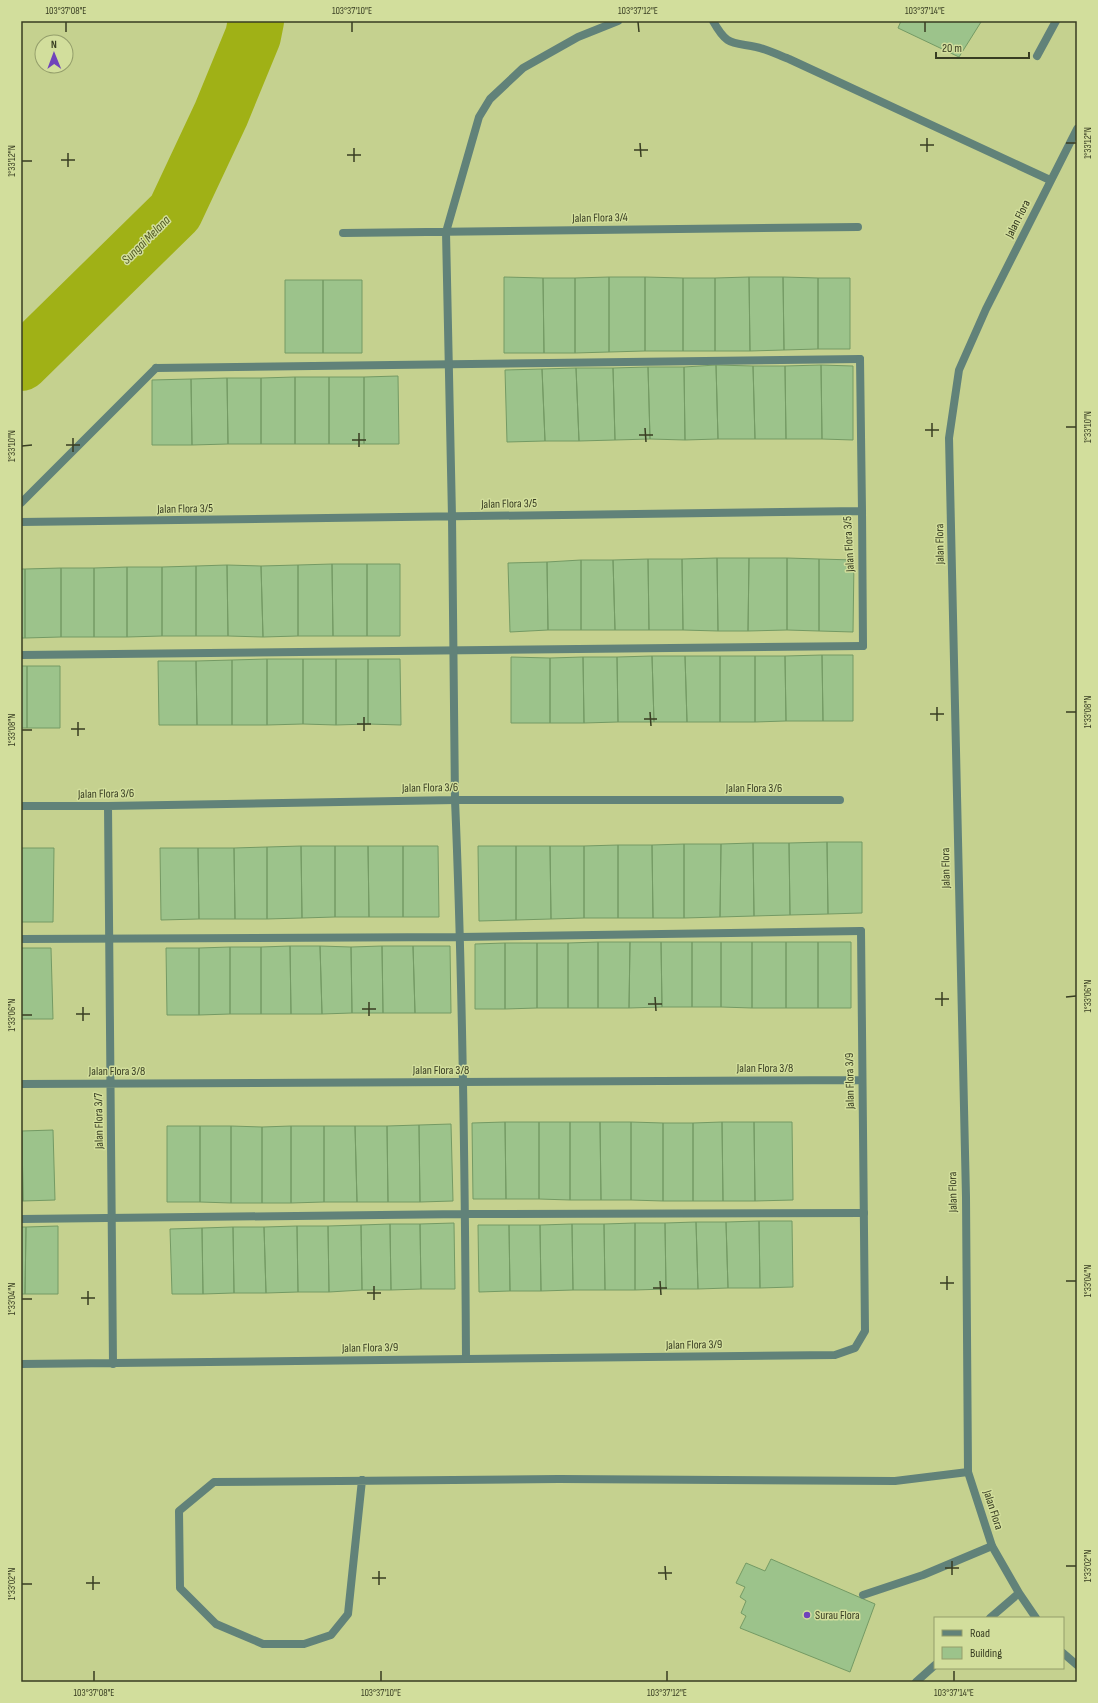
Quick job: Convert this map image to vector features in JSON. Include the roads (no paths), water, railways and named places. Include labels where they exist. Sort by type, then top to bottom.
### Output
[{"type":"street","points":[[466,1359],[464,1082],[456,800],[446,232],[479,117],[490,99],[523,68],[578,37],[618,21]]},
{"type":"street","points":[[712,21],[718,31],[727,40],[742,46],[756,47],[789,59],[1050,180]]},
{"type":"street","points":[[1037,56],[1056,21]]},
{"type":"street","name":"Jalan Flora","points":[[1035,1617],[1019,1593],[992,1546],[968,1472],[966,1197],[949,438],[959,370],[986,309],[1077,129]]},
{"type":"street","name":"Jalan Flora 3/4","points":[[343,233],[858,227]]},
{"type":"street","points":[[21,503],[156,368],[860,359],[862,511]]},
{"type":"street","name":"Jalan Flora 3/5","points":[[21,522],[862,511],[863,646],[453,650]]},
{"type":"street","points":[[21,655],[453,650]]},
{"type":"street","name":"Jalan Flora 3/6","points":[[21,806],[456,800],[840,800]]},
{"type":"street","name":"Jalan Flora 3/7","points":[[108,806],[113,1364]]},
{"type":"street","name":"Jalan Flora 3/9","points":[[21,1364],[835,1355],[855,1348],[865,1331],[861,931],[461,937]]},
{"type":"street","points":[[21,939],[461,937]]},
{"type":"street","name":"Jalan Flora 3/8","points":[[21,1084],[862,1080]]},
{"type":"street","points":[[21,1219],[465,1214],[864,1213]]},
{"type":"street","points":[[362,1480],[348,1614],[331,1635],[304,1644],[264,1644],[216,1624],[180,1588],[179,1511],[214,1482],[362,1480],[559,1479],[895,1481],[968,1472]]},
{"type":"street","points":[[863,1595],[923,1575],[992,1546]]},
{"type":"street","points":[[991,1617],[1019,1593]]},
{"type":"street","points":[[1064,1654],[1077,1665]]},
{"type":"street","points":[[916,1682],[934,1666]]},
{"type":"waterway","name":"Sungai Melana","points":[[21,363],[175,212],[221,114],[253,36],[256,21]]},
{"type":"place","name":"Surau Flora","points":[[807,1615]]}]
